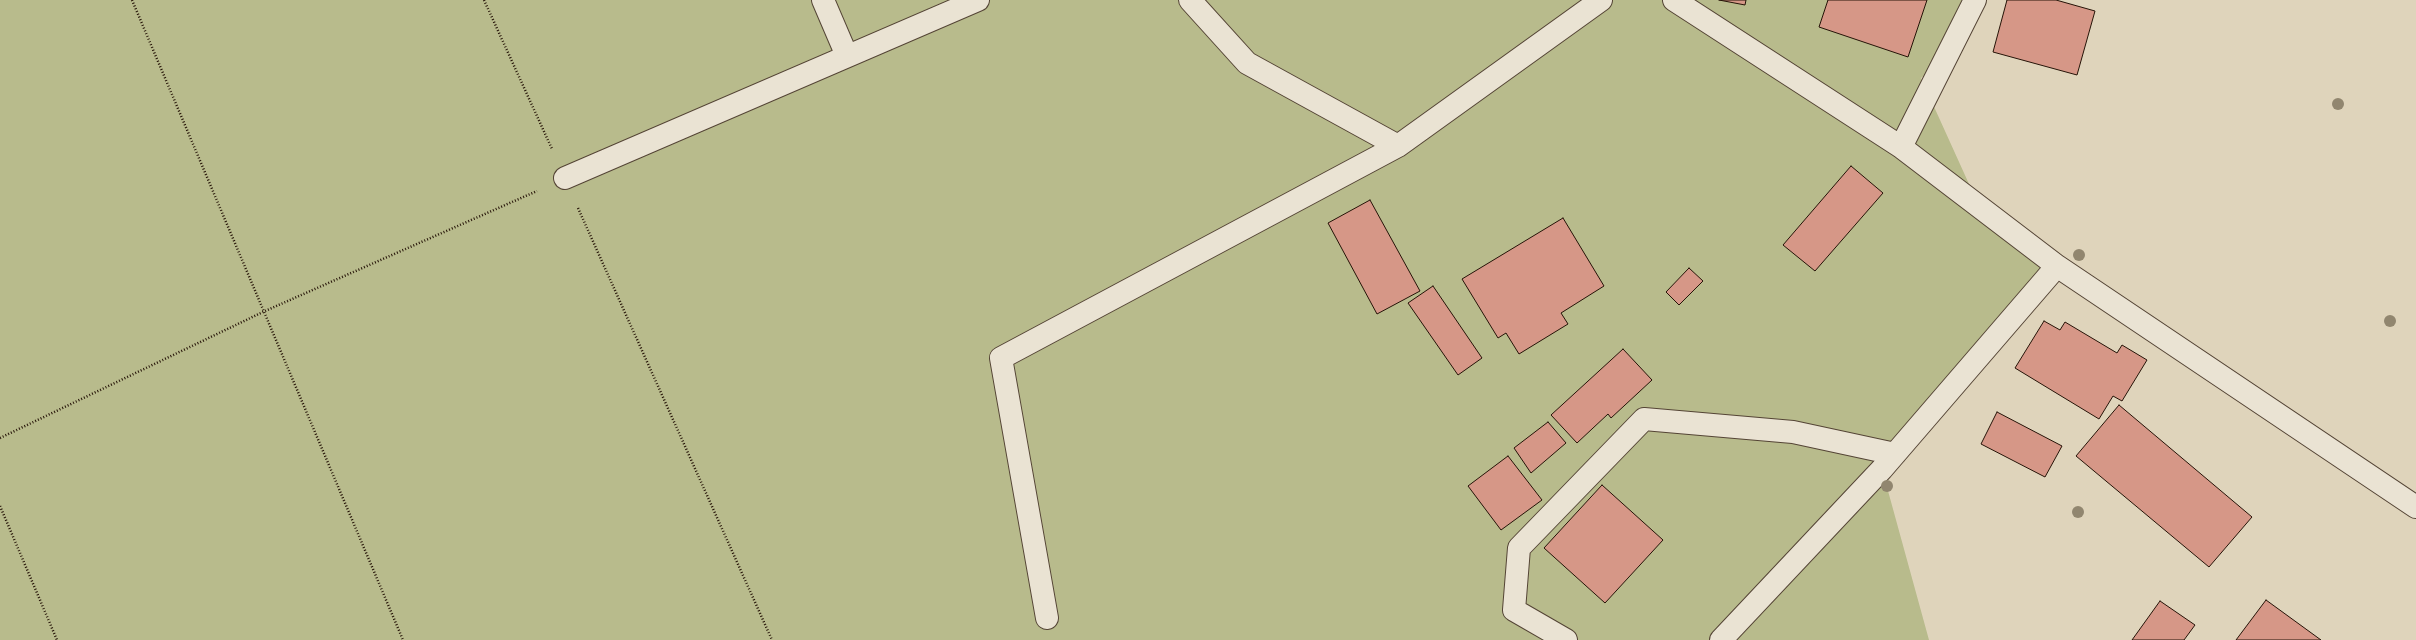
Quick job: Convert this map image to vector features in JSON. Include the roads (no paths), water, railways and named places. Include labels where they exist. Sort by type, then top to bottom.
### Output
[{"type":"street","points":[[823,0],[847,56]]},
{"type":"street","points":[[565,178],[978,0]]},
{"type":"street","points":[[1190,0],[1247,63],[1398,146]]},
{"type":"street","points":[[1047,618],[1001,358],[1398,146],[1601,0]]},
{"type":"street","points":[[1674,0],[1901,147],[2057,266],[2416,507]]},
{"type":"street","points":[[1901,147],[1975,0]]},
{"type":"street","points":[[1721,640],[1895,454],[2057,266]]},
{"type":"street","points":[[1566,640],[1514,610],[1519,548],[1644,419],[1793,432],[1895,454]]}]
